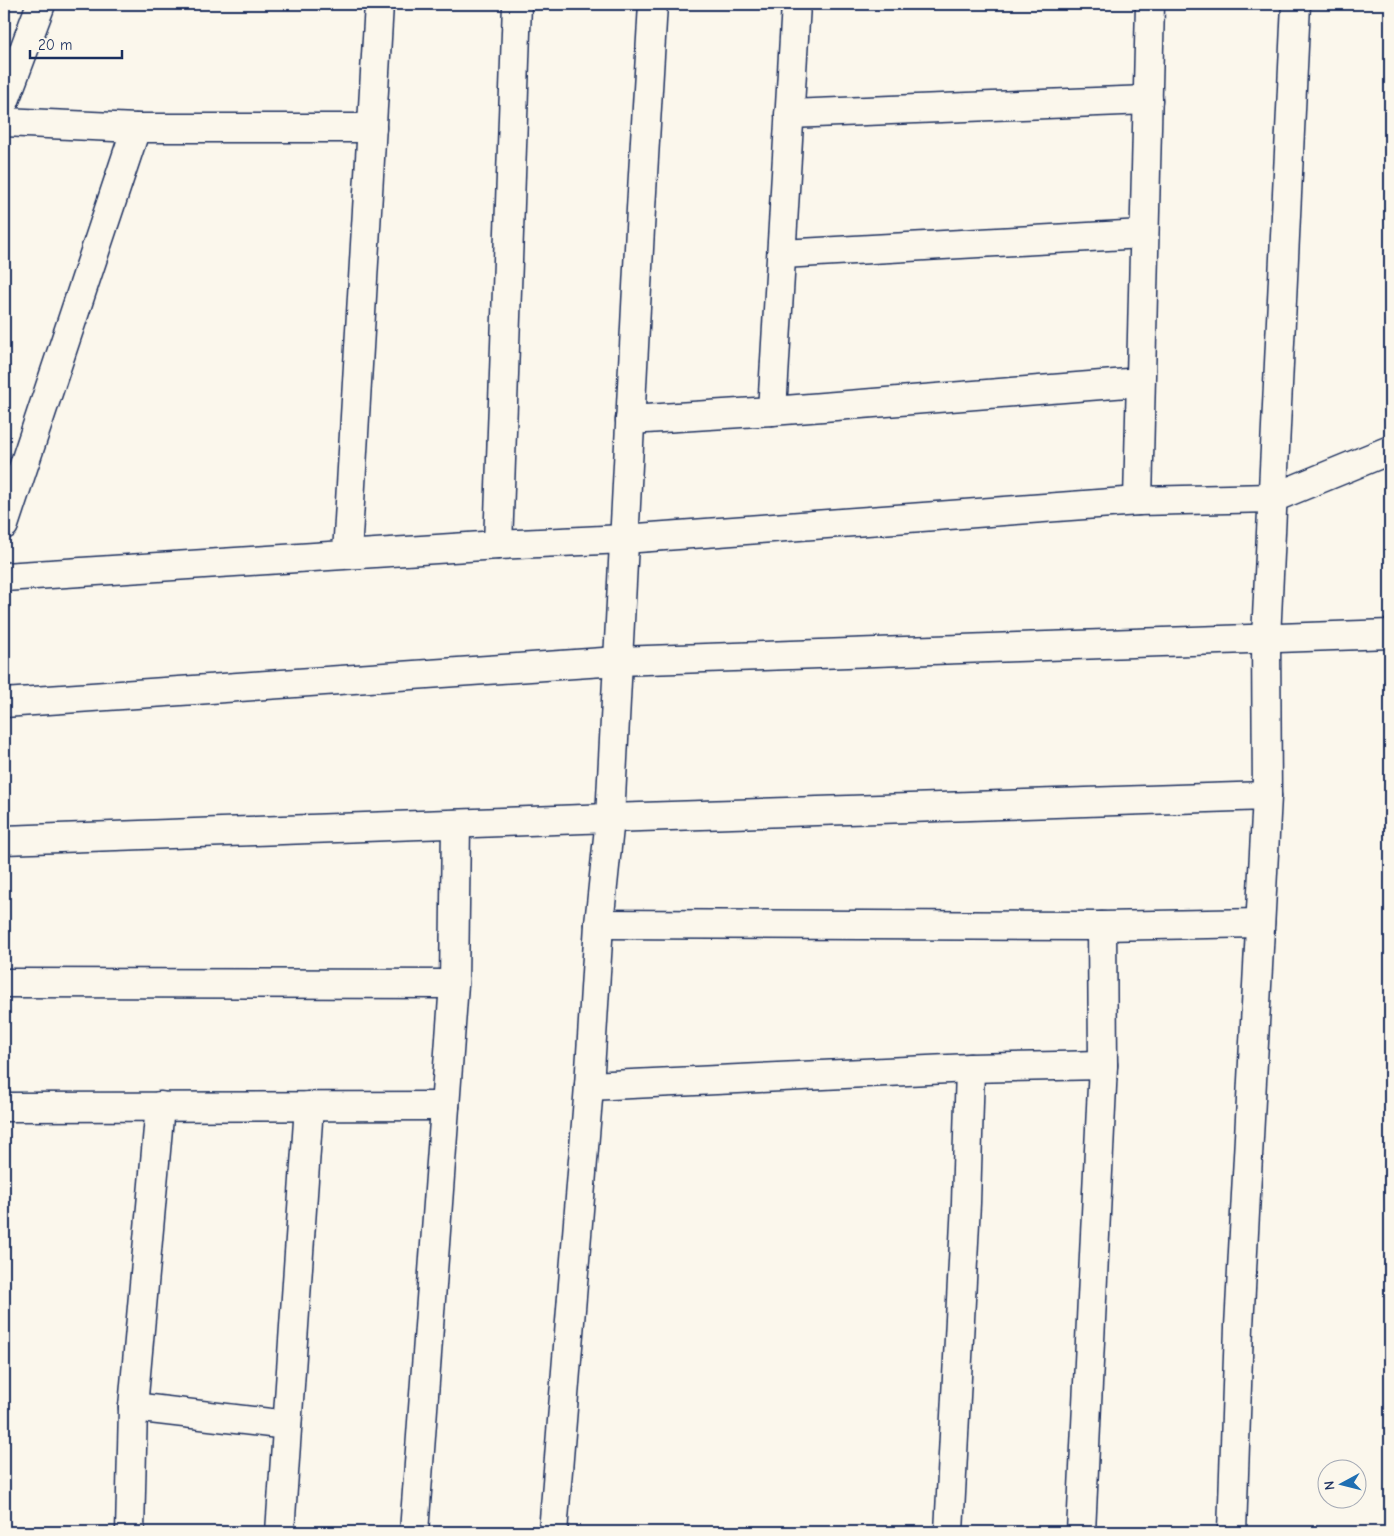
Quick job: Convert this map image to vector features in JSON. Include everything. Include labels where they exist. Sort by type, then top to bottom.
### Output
[{"type":"street","points":[[4,103],[41,4]]},
{"type":"street","points":[[347,554],[379,4]]},
{"type":"street","points":[[498,545],[517,4]]},
{"type":"street","points":[[553,1532],[589,1086],[598,924],[610,818],[653,4]]},
{"type":"street","points":[[772,411],[796,4]]},
{"type":"street","points":[[1138,501],[1150,4]]},
{"type":"street","points":[[1232,1532],[1239,1327],[1267,796],[1266,638],[1296,4]]},
{"type":"street","points":[[789,114],[1148,100]]},
{"type":"street","points":[[4,122],[136,128],[372,128]]},
{"type":"street","points":[[4,525],[136,128]]},
{"type":"street","points":[[782,254],[1143,234]]},
{"type":"street","points":[[630,420],[772,411],[1140,382]]},
{"type":"street","points":[[4,577],[347,554],[624,539],[1138,501],[1273,498],[1390,450]]},
{"type":"street","points":[[4,703],[618,661],[1390,634]]},
{"type":"street","points":[[4,840],[1267,796]]},
{"type":"street","points":[[414,1532],[454,984],[456,824]]},
{"type":"street","points":[[598,924],[1102,926],[1260,923]]},
{"type":"street","points":[[1081,1532],[1103,1066],[1102,926]]},
{"type":"street","points":[[4,983],[454,984]]},
{"type":"street","points":[[589,1086],[970,1068],[1103,1066]]},
{"type":"street","points":[[949,1532],[965,1223],[970,1068]]},
{"type":"street","points":[[130,1532],[133,1407],[160,1106]]},
{"type":"street","points":[[280,1532],[309,1106]]},
{"type":"street","points":[[4,1107],[445,1106]]},
{"type":"street","points":[[133,1407],[287,1425]]}]
